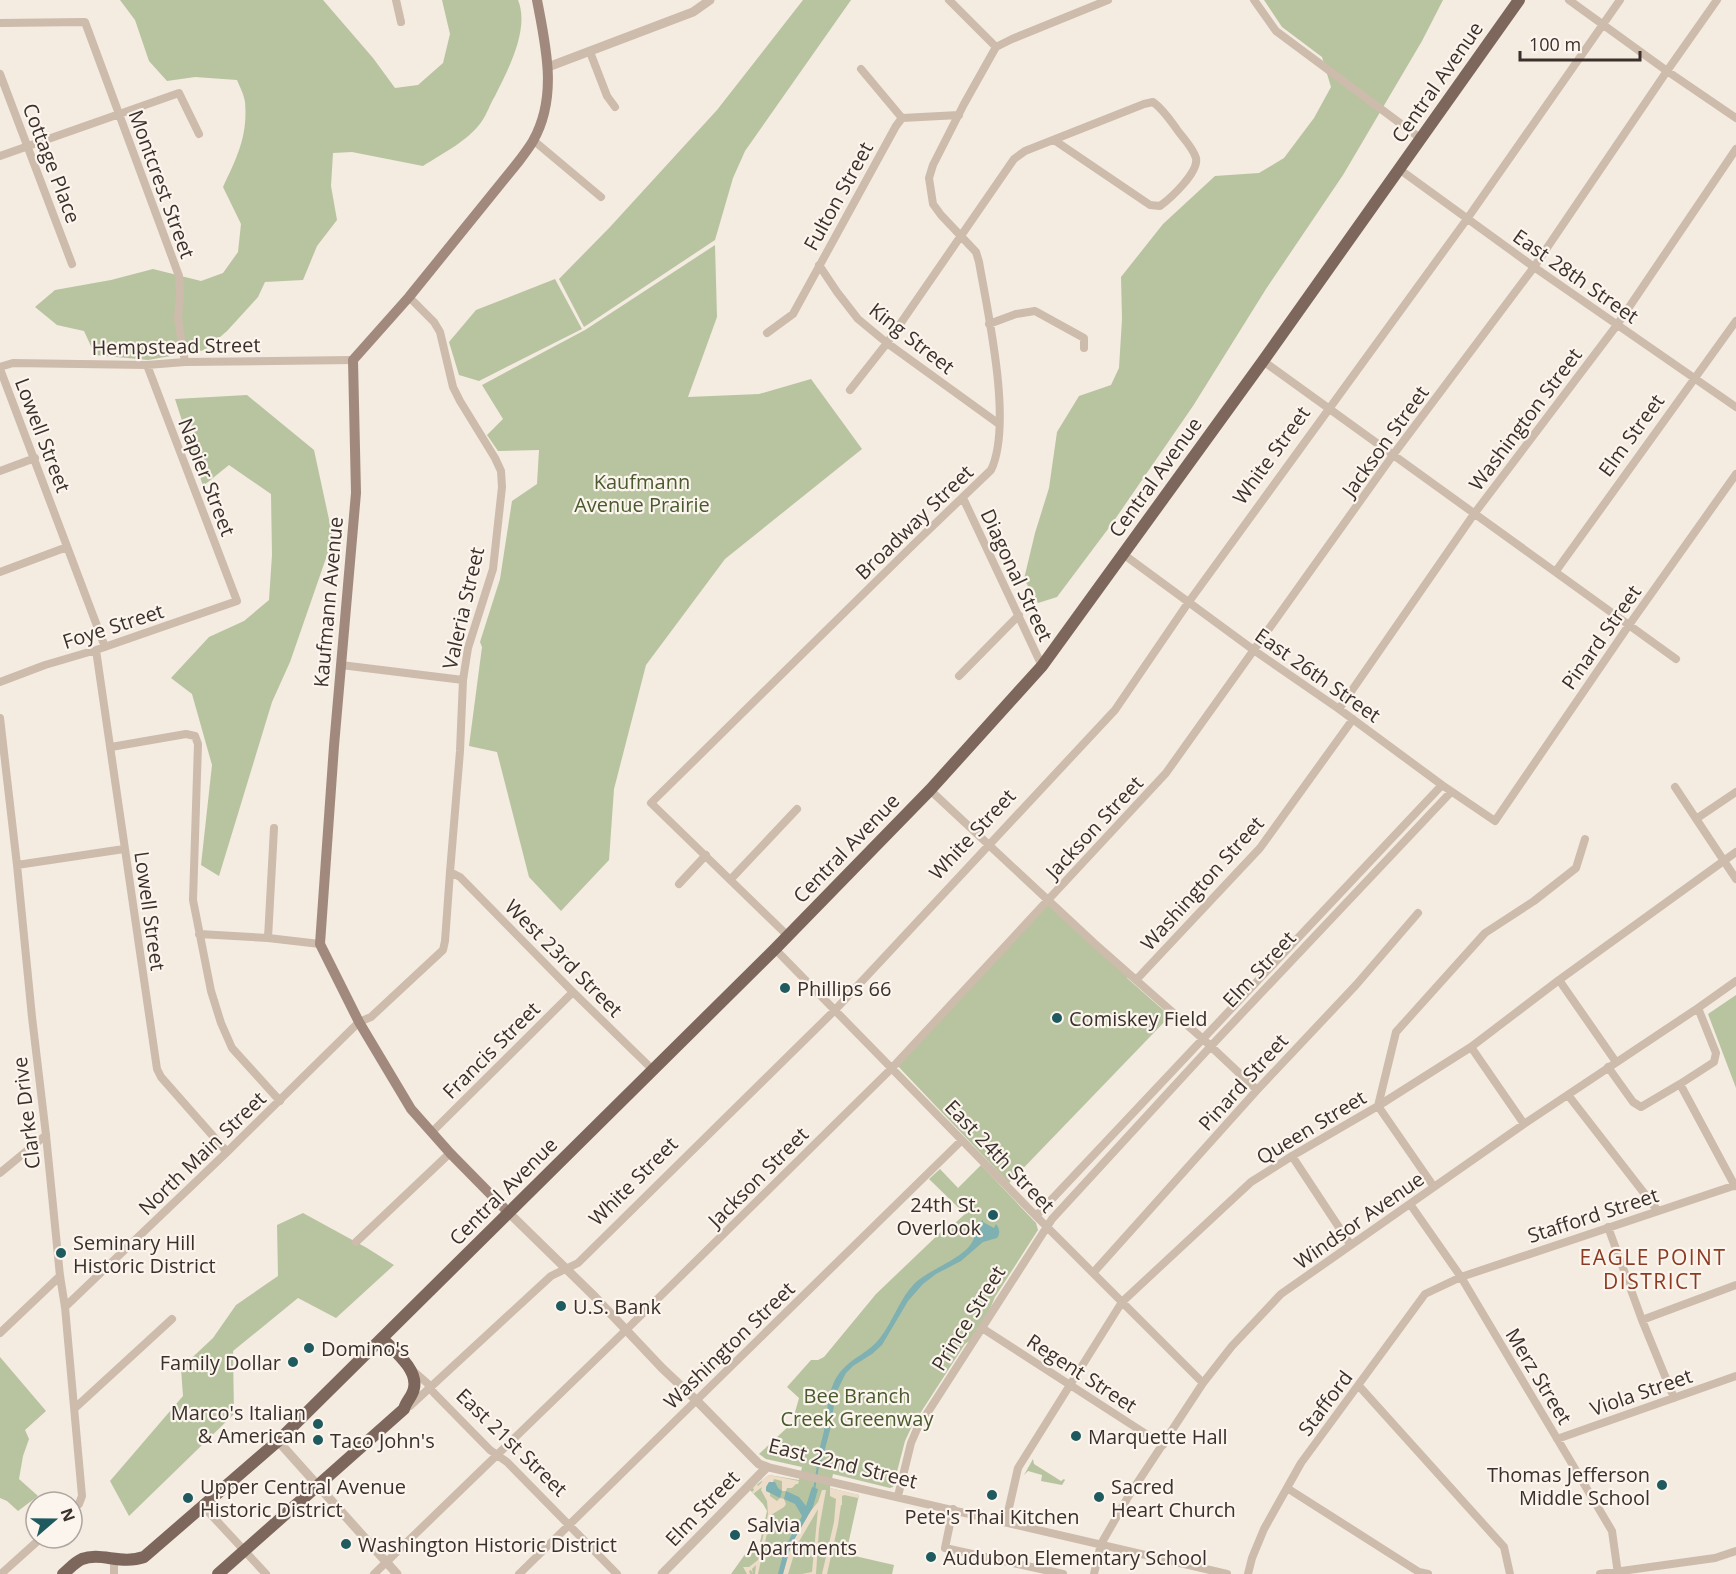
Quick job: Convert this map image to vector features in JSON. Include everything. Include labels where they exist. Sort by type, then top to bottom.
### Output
[{"type":"main road","points":[[353,360],[409,297],[519,161],[533,140],[543,115],[548,90],[546,47],[537,0]]},
{"type":"main road","name":"Central Avenue","points":[[63,1574],[84,1558],[135,1560],[144,1557],[278,1441],[775,949],[930,790],[1042,666],[1263,361],[1519,0]]},
{"type":"main road","name":"Kaufmann Avenue","points":[[320,944],[356,493],[353,360]]},
{"type":"main road","points":[[320,944],[359,1022],[411,1109],[509,1213]]},
{"type":"main road","name":"East 21st Street","points":[[382,1338],[410,1369]]},
{"type":"main road","points":[[404,1409],[406,1401],[414,1392],[414,1377],[410,1369]]},
{"type":"main road","name":"White Street","points":[[218,1574],[404,1409]]},
{"type":"street","points":[[396,0],[401,22]]},
{"type":"street","points":[[548,67],[693,12],[710,0]]},
{"type":"street","points":[[950,0],[996,47],[1108,0]]},
{"type":"street","points":[[1254,0],[1276,31],[1420,138]]},
{"type":"street","points":[[1569,0],[1736,118]]},
{"type":"street","name":"White Street","points":[[404,1409],[431,1387],[551,1276],[578,1263],[835,1010],[1115,710],[1188,603],[1467,219],[1620,0]]},
{"type":"street","name":"Jackson Street","points":[[374,1574],[892,1068],[1166,773],[1393,456],[1534,267],[1717,0]]},
{"type":"street","name":"Montcrest Street","points":[[0,23],[85,22],[179,276],[178,319],[185,362]]},
{"type":"street","name":"Broadway Street","points":[[706,855],[651,803],[992,470],[996,460],[999,424],[998,380],[979,262],[976,252],[933,204],[929,178],[933,165],[996,47]]},
{"type":"street","points":[[591,52],[607,96],[615,107]]},
{"type":"street","points":[[861,69],[902,118],[959,115]]},
{"type":"street","name":"Cottage Place","points":[[0,74],[72,264]]},
{"type":"street","points":[[0,156],[179,93],[199,134]]},
{"type":"street","points":[[850,390],[887,343],[1014,159],[1025,151],[1153,102],[1161,108],[1197,160],[1195,170],[1170,199],[1160,206],[1150,205],[1054,140]]},
{"type":"street","name":"Fulton Street","points":[[767,333],[793,314],[902,118]]},
{"type":"street","points":[[533,140],[601,197]]},
{"type":"street","name":"Washington Street","points":[[1339,709],[1474,514],[1617,324],[1736,149]]},
{"type":"street","name":"East 28th Street","points":[[1399,169],[1534,267],[1736,407]]},
{"type":"street","name":"King Street","points":[[819,265],[858,320],[999,424]]},
{"type":"street","name":"Valeria Street","points":[[359,1022],[371,1017],[443,950],[460,751],[463,680],[468,648],[493,569],[502,487],[501,471],[495,458],[459,401],[453,387],[440,332],[434,322],[409,297]]},
{"type":"street","points":[[989,324],[1016,314],[1035,311],[1084,338],[1084,348]]},
{"type":"street","name":"Elm Street","points":[[1556,571],[1736,321]]},
{"type":"street","name":"Hempstead Street","points":[[0,368],[13,363],[147,365],[185,362],[353,360]]},
{"type":"street","points":[[1263,361],[1676,659]]},
{"type":"street","name":"Napier Street","points":[[147,365],[237,602]]},
{"type":"street","name":"Lowell Street","points":[[0,368],[105,648]]},
{"type":"street","points":[[0,471],[35,458]]},
{"type":"street","name":"Pinard Street","points":[[1495,821],[1736,474]]},
{"type":"street","name":"Diagonal Street","points":[[963,498],[1042,666]]},
{"type":"street","points":[[0,572],[67,547]]},
{"type":"street","name":"East 26th Street","points":[[1124,554],[1188,603],[1495,821]]},
{"type":"street","name":"Foye Street","points":[[0,682],[237,602]]},
{"type":"street","points":[[959,676],[1019,615]]},
{"type":"street","name":"Lowell Street","points":[[96,650],[157,1069],[161,1077],[228,1152]]},
{"type":"street","points":[[341,664],[463,680]]},
{"type":"street","name":"Clarke Drive","points":[[0,718],[65,1307],[82,1490]]},
{"type":"street","name":"Washington Street","points":[[1136,980],[1260,848],[1353,719]]},
{"type":"street","points":[[111,747],[186,734],[195,736],[198,744],[193,900],[211,991],[232,1048],[280,1101]]},
{"type":"street","name":"Elm Street","points":[[1036,1216],[1442,785]]},
{"type":"street","points":[[1675,787],[1736,879]]},
{"type":"street","points":[[930,790],[1048,901],[1257,1090]]},
{"type":"street","name":"Elm Street","points":[[1046,1226],[1211,1046],[1452,792]]},
{"type":"street","points":[[1696,819],[1736,792]]},
{"type":"street","points":[[731,879],[797,809]]},
{"type":"street","points":[[268,938],[274,828]]},
{"type":"street","points":[[1434,1187],[1378,1106],[1396,1032],[1485,933],[1534,901],[1576,868],[1585,839]]},
{"type":"street","points":[[17,865],[124,849]]},
{"type":"street","name":"Queen Street","points":[[1006,1521],[1018,1468],[1122,1302],[1251,1182],[1471,1047],[1559,980],[1736,852]]},
{"type":"street","points":[[679,884],[706,855],[788,936]]},
{"type":"street","name":"West 23rd Street","points":[[450,872],[460,877],[653,1070]]},
{"type":"street","name":"Pinard Street","points":[[1093,1273],[1257,1090],[1356,985],[1418,913]]},
{"type":"street","points":[[199,934],[320,944]]},
{"type":"street","name":"East 24th Street","points":[[775,949],[1203,1383]]},
{"type":"street","points":[[1559,980],[1616,1062]]},
{"type":"street","name":"Windsor Avenue","points":[[1094,1574],[1101,1544],[1128,1497],[1203,1383],[1232,1346],[1281,1294],[1524,1124],[1736,981]]},
{"type":"street","name":"Francis Street","points":[[432,1132],[573,992]]},
{"type":"street","points":[[1608,1067],[1633,1102],[1641,1107],[1714,1062],[1716,1053],[1698,1008]]},
{"type":"street","name":"North Main Street","points":[[65,1307],[228,1152],[359,1022]]},
{"type":"street","points":[[1471,1047],[1524,1124]]},
{"type":"street","points":[[1680,1084],[1735,1185]]},
{"type":"street","points":[[1568,1095],[1658,1211]]},
{"type":"street","points":[[0,1173],[46,1135]]},
{"type":"street","name":"Washington Street","points":[[519,1574],[962,1140]]},
{"type":"street","points":[[356,1242],[450,1153]]},
{"type":"street","points":[[1292,1156],[1350,1244]]},
{"type":"street","name":"Stafford Street","points":[[1461,1277],[1735,1185]]},
{"type":"street","name":"Merz Street","points":[[1410,1204],[1461,1277],[1612,1531],[1618,1572]]},
{"type":"street","name":"East 22nd Street","points":[[509,1213],[759,1464],[1227,1574]]},
{"type":"street","name":"Prince Street","points":[[898,1496],[915,1434],[1046,1226]]},
{"type":"street","points":[[1608,1227],[1674,1398]]},
{"type":"street","points":[[0,1333],[60,1276]]},
{"type":"street","name":"Stafford","points":[[1248,1574],[1253,1553],[1301,1463],[1425,1294],[1461,1277]]},
{"type":"street","points":[[1642,1320],[1736,1285]]},
{"type":"street","points":[[75,1408],[172,1319]]},
{"type":"street","name":"Regent Street","points":[[982,1328],[1163,1445]]},
{"type":"street","name":"East 21st Street","points":[[410,1369],[431,1387],[434,1393],[490,1450],[507,1462],[617,1574]]},
{"type":"street","name":"Viola Street","points":[[1557,1439],[1736,1376]]},
{"type":"street","points":[[1359,1386],[1504,1547],[1510,1574]]},
{"type":"street","points":[[278,1441],[397,1574]]},
{"type":"street","name":"Elm Street","points":[[662,1574],[768,1467]]},
{"type":"street","points":[[1287,1488],[1419,1572],[1428,1574]]},
{"type":"street","points":[[203,1506],[266,1574]]},
{"type":"street","points":[[952,1509],[945,1548],[1062,1574]]},
{"type":"street","points":[[1,1574],[28,1550]]},
{"type":"street","points":[[1600,1574],[1715,1558],[1736,1551]]},
{"type":"street","points":[[114,1559],[114,1574]]},
{"type":"green space","points":[[120,0],[323,0],[373,58],[395,88],[418,85],[443,63],[450,34],[442,0],[518,0],[521,24],[516,49],[506,74],[484,118],[470,135],[423,166],[352,152],[333,153],[331,186],[337,220],[317,246],[303,280],[265,282],[258,297],[227,331],[205,350],[148,360],[95,355],[84,331],[57,325],[35,307],[55,290],[111,280],[153,269],[201,281],[223,273],[238,252],[241,224],[223,187],[243,136],[245,102],[237,80],[195,77],[167,81],[149,61],[135,20]]},
{"type":"green space","points":[[803,0],[851,0],[745,151],[733,178],[715,240],[584,327],[559,279],[717,110]]},
{"type":"green space","points":[[1264,0],[1443,0],[1422,41],[1343,175],[1266,289],[1193,406],[1111,525],[1057,597],[1038,603],[1024,579],[1049,488],[1057,432],[1079,396],[1111,385],[1119,368],[1122,319],[1121,277],[1163,224],[1215,176],[1259,173],[1284,158],[1314,118],[1331,87],[1322,57],[1282,27]]},
{"type":"green space","name":"Kaufmann Avenue Prairie","points":[[715,245],[717,317],[688,397],[759,394],[811,379],[862,449],[725,559],[646,665],[614,789],[609,860],[561,911],[529,877],[497,752],[469,746],[482,647],[480,642],[500,579],[512,501],[537,484],[539,450],[498,451],[487,435],[503,419],[482,385],[585,330]]},
{"type":"green space","points":[[555,279],[582,329],[479,381],[459,375],[449,342],[476,310]]},
{"type":"green space","points":[[247,395],[314,450],[333,538],[290,662],[272,702],[219,876],[201,865],[212,765],[192,694],[171,678],[209,637],[244,621],[269,600],[272,555],[271,494],[229,465],[203,486],[175,399]]},
{"type":"green space","points":[[1048,901],[1130,974],[1127,978],[1170,1016],[1009,1183],[895,1063]]},
{"type":"green space","points":[[1736,995],[1736,1088],[1708,1014]]},
{"type":"green space","name":"Bee Branch Creek Greenway","points":[[981,1165],[1036,1223],[1038,1230],[995,1297],[977,1336],[965,1344],[912,1426],[905,1441],[893,1487],[833,1474],[830,1488],[859,1495],[846,1554],[894,1565],[892,1574],[731,1574],[748,1550],[758,1551],[767,1511],[750,1490],[769,1475],[799,1480],[802,1467],[766,1459],[759,1454],[792,1423],[799,1398],[787,1387],[811,1360],[824,1357],[876,1294],[943,1230],[965,1214],[929,1179],[940,1169],[958,1188]]},
{"type":"green space","points":[[303,1213],[394,1265],[336,1318],[298,1298],[233,1351],[234,1414],[129,1516],[110,1481],[183,1396],[181,1368],[213,1338],[236,1305],[278,1276],[277,1225]]},
{"type":"green space","points":[[0,1357],[46,1411],[25,1430],[29,1439],[19,1479],[31,1490],[24,1490],[24,1506],[18,1511],[0,1498]]},
{"type":"green space","points":[[1033,1459],[1034,1464],[1061,1481],[1064,1479],[1062,1485],[1041,1481],[1042,1475],[1028,1471],[1024,1475]]},
{"type":"shaded area","points":[[769,1475],[799,1481],[786,1491],[782,1491],[782,1481],[774,1479],[771,1482],[770,1496],[777,1501],[780,1498],[784,1499],[786,1504],[771,1515],[758,1574],[755,1574],[756,1565],[752,1569],[753,1574],[751,1570],[750,1574],[747,1574],[743,1567],[749,1567],[758,1560],[768,1514],[767,1501],[761,1490],[762,1487],[753,1494],[752,1492],[757,1484],[758,1486],[762,1482],[761,1480]]},
{"type":"shaded area","points":[[830,1488],[859,1495],[858,1498],[842,1496],[827,1574],[822,1574],[834,1522],[836,1499],[830,1496]]},
{"type":"shaded area","points":[[822,1490],[826,1490],[819,1529],[816,1574],[802,1574],[812,1572],[818,1509],[797,1545],[788,1574],[783,1574],[791,1545],[818,1502]]},
{"type":"water","points":[[983,1220],[994,1228],[996,1224],[999,1231],[997,1238],[983,1242],[961,1261],[936,1274],[923,1284],[908,1301],[882,1345],[846,1373],[836,1393],[830,1430],[820,1468],[815,1467],[829,1399],[837,1376],[846,1365],[880,1338],[914,1284],[960,1255],[967,1248],[973,1241],[976,1225]]},
{"type":"water","points":[[769,1482],[775,1482],[782,1491],[780,1498],[766,1491]]},
{"type":"water","points":[[812,1487],[818,1489],[813,1507],[791,1545],[783,1574],[778,1574],[785,1547],[802,1516],[795,1504],[784,1499],[786,1491],[799,1497],[806,1506]]},
{"type":"waterway","points":[[814,1490],[818,1466]]},
{"type":"place","name":"Phillips 66","points":[[785,988]]},
{"type":"place","name":"Comiskey Field","points":[[1057,1018]]},
{"type":"place","name":"24th St. Overlook","points":[[993,1215]]},
{"type":"place","name":"Seminary Hill Historic District","points":[[61,1253]]},
{"type":"place","name":"U.S. Bank","points":[[561,1306]]},
{"type":"place","name":"Domino's","points":[[309,1348]]},
{"type":"place","name":"Family Dollar","points":[[293,1362]]},
{"type":"place","name":"Marco's Italian & American","points":[[318,1424]]},
{"type":"place","name":"Marquette Hall","points":[[1076,1436]]},
{"type":"place","name":"Taco John's","points":[[318,1440]]},
{"type":"place","name":"Thomas Jefferson Middle School","points":[[1662,1485]]},
{"type":"place","name":"Pete's Thai Kitchen","points":[[992,1495]]},
{"type":"place","name":"Sacred Heart Church","points":[[1099,1497]]},
{"type":"place","name":"Upper Central Avenue Historic District","points":[[188,1498]]},
{"type":"place","name":"Salvia Apartments","points":[[735,1535]]},
{"type":"place","name":"Washington Historic District","points":[[346,1544]]},
{"type":"place","name":"Audubon Elementary School","points":[[931,1557]]},
{"type":"district","name":"EAGLE POINT DISTRICT","points":[[1653,1269]]}]
